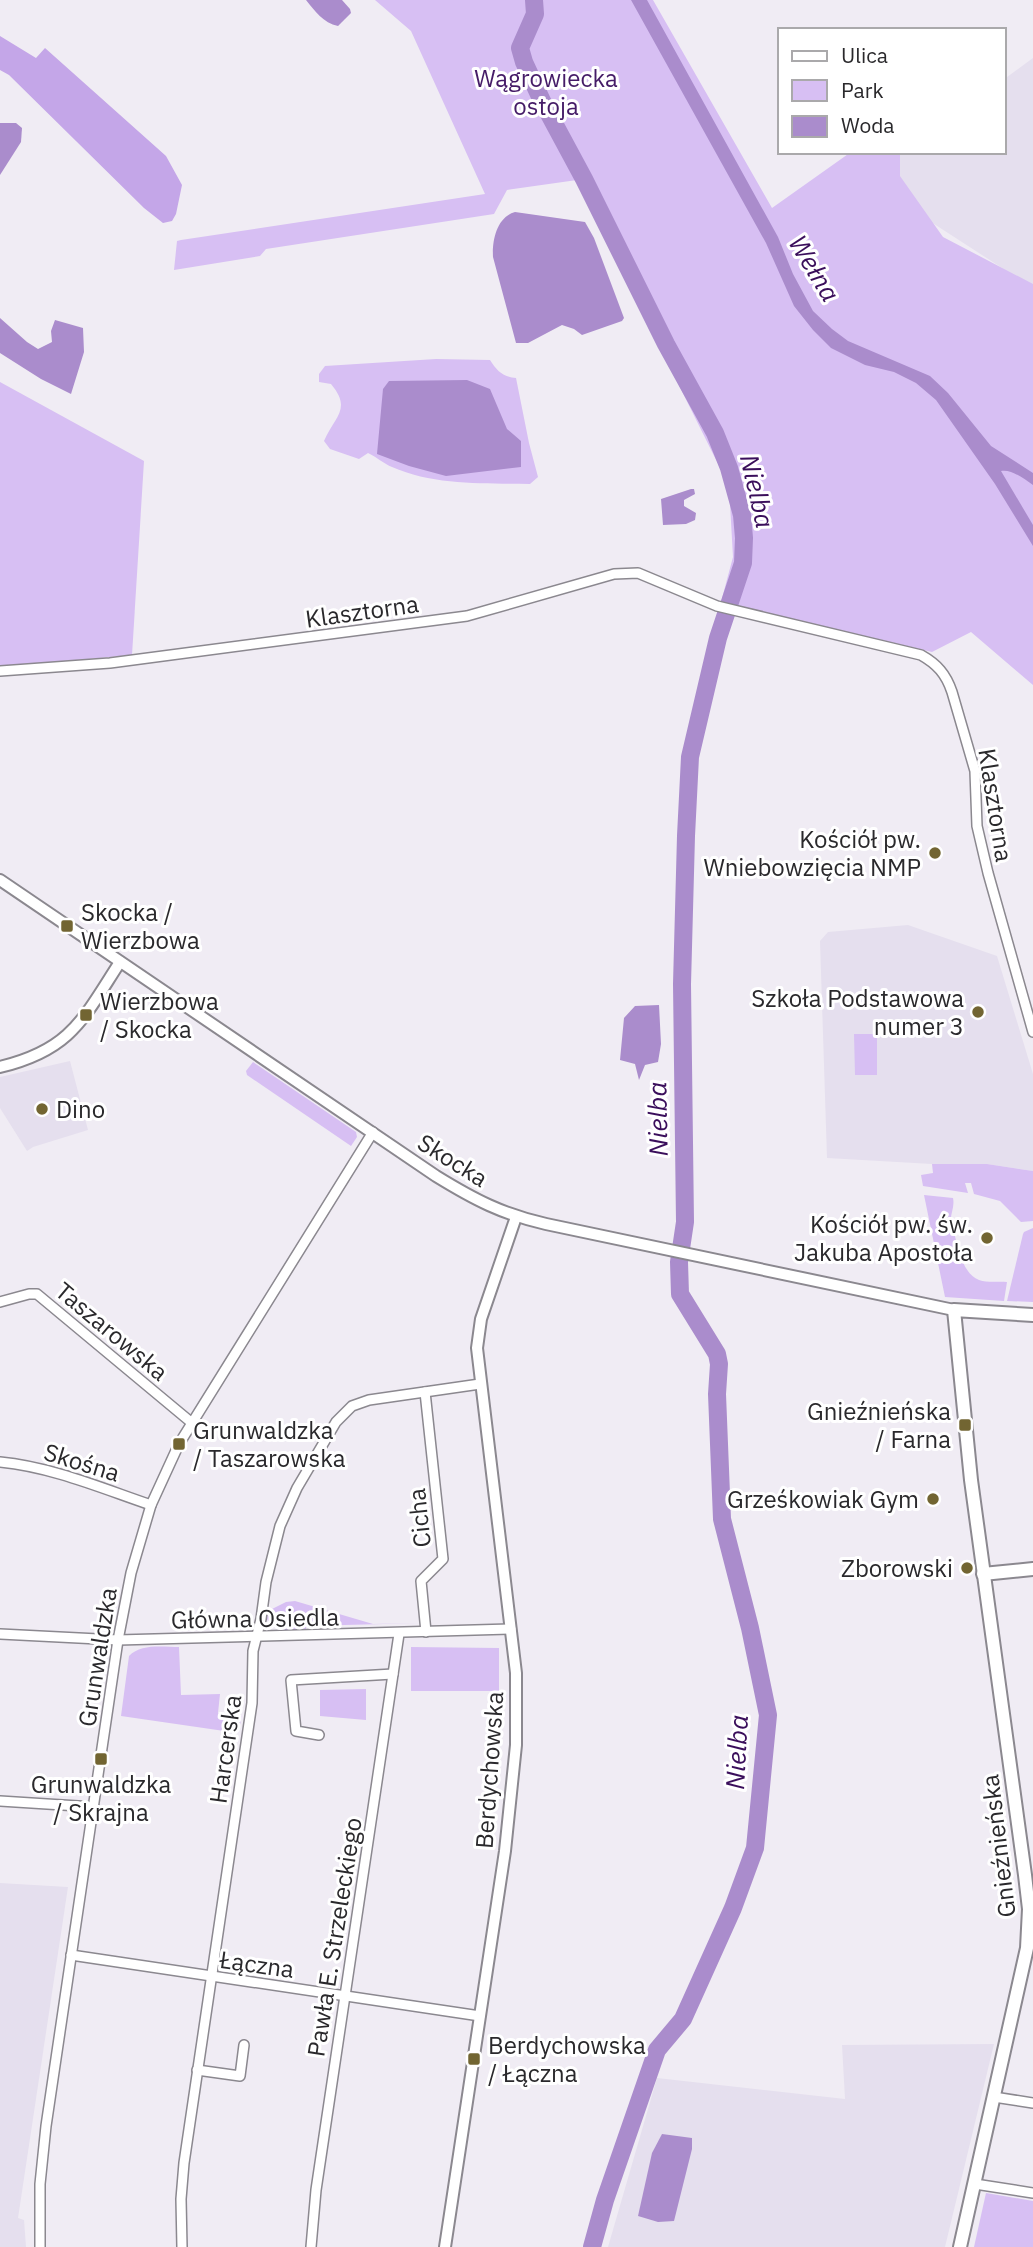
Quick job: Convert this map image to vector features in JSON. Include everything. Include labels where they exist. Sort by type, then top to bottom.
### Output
[{"type":"main road","points":[[954,1310],[1033,1315]]},
{"type":"main road","name":"Gnieźnieńska","points":[[954,1310],[983,1574],[1028,1854],[1029,1923],[1028,1973],[960,2247]]},
{"type":"main road","points":[[983,1574],[1033,1569]]},
{"type":"street","name":"Klasztorna","points":[[0,671],[148,659],[467,616],[625,572],[638,573],[738,612],[921,655],[944,673],[952,692],[975,771],[977,826],[985,863],[1033,1032]]},
{"type":"street","name":"Skocka","points":[[0,880],[468,1196],[516,1217],[954,1310]]},
{"type":"street","points":[[0,1067],[38,1055],[73,1032],[120,962]]},
{"type":"street","name":"Grunwaldzka","points":[[40,2247],[40,2184],[46,2126],[118,1640],[131,1573],[151,1505],[179,1444],[373,1132]]},
{"type":"street","name":"Berdychowska","points":[[445,2247],[515,1772],[517,1709],[511,1629],[477,1348],[478,1334],[516,1217]]},
{"type":"street","name":"Taszarowska","points":[[0,1301],[29,1293],[45,1299],[192,1423]]},
{"type":"street","name":"Harcerska","points":[[182,2247],[183,2175],[252,1703],[253,1651],[280,1526],[298,1488],[344,1412],[360,1402],[480,1384]]},
{"type":"street","name":"Cicha","points":[[425,1392],[443,1559],[421,1581],[426,1632]]},
{"type":"street","name":"Skośna","points":[[0,1462],[23,1464],[64,1475],[151,1505]]},
{"type":"street","name":"Główna Osiedla","points":[[0,1634],[118,1640],[511,1629]]},
{"type":"street","name":"Pawła E. Strzeleckiego","points":[[311,2247],[316,2190],[399,1633]]},
{"type":"street","points":[[319,1735],[296,1731],[290,1680],[393,1674]]},
{"type":"street","points":[[0,1801],[94,1807]]},
{"type":"street","name":"Łączna","points":[[71,1955],[480,2016]]},
{"type":"street","points":[[197,2070],[240,2076],[244,2045]]},
{"type":"street","points":[[999,2098],[1033,2103]]},
{"type":"street","points":[[975,2184],[1033,2193]]},
{"type":"shaded area","points":[[0,36],[36,58],[45,48],[166,156],[182,185],[172,221],[163,223],[144,208],[9,75],[0,70]]},
{"type":"shaded area","points":[[1033,58],[1033,288],[931,222],[896,169],[897,154],[1005,154],[1005,79]]},
{"type":"shaded area","points":[[908,925],[997,956],[1033,1074],[1033,1171],[987,1164],[827,1158],[820,941],[828,932]]},
{"type":"shaded area","points":[[70,1061],[88,1130],[27,1151],[0,1108],[0,1077]]},
{"type":"shaded area","points":[[0,1883],[68,1887],[18,2218],[24,2220],[26,2247],[0,2247]]},
{"type":"shaded area","points":[[994,2044],[945,2247],[608,2247],[657,2078],[845,2099],[842,2045]]},
{"type":"green space","name":"Wągrowiecka ostoja","points":[[375,0],[653,0],[772,208],[848,154],[900,154],[900,176],[943,237],[1033,284],[1033,685],[971,632],[932,652],[721,602],[733,557],[729,486],[577,180],[507,190],[494,214],[266,249],[260,256],[174,270],[177,241],[181,240],[485,194],[411,31]]},
{"type":"green space","points":[[436,359],[490,360],[501,373],[516,378],[538,477],[530,484],[425,478],[392,467],[368,453],[359,459],[330,449],[324,441],[341,406],[331,384],[319,382],[319,374],[325,366]]},
{"type":"green space","points":[[0,382],[144,461],[132,655],[0,667]]},
{"type":"green space","points":[[854,1034],[877,1034],[877,1075],[855,1075]]},
{"type":"green space","points":[[253,1062],[356,1132],[357,1137],[351,1146],[247,1075],[246,1071]]},
{"type":"green space","points":[[932,1164],[987,1164],[1033,1171],[1033,1221],[1021,1222],[1000,1201],[974,1194],[971,1183],[965,1183],[968,1193],[923,1186],[921,1175],[933,1173]]},
{"type":"green space","points":[[924,1195],[953,1198],[951,1222],[963,1263],[979,1280],[1007,1282],[1004,1301],[945,1297]]},
{"type":"green space","points":[[1033,1228],[1033,1302],[1007,1301],[1023,1234]]},
{"type":"green space","points":[[295,1601],[373,1624],[422,1623],[306,1626],[306,1629],[289,1630],[278,1629],[270,1624],[267,1619],[268,1611],[286,1602]]},
{"type":"green space","points":[[146,1647],[179,1647],[181,1695],[220,1694],[218,1713],[225,1715],[224,1722],[233,1723],[235,1714],[242,1716],[238,1733],[121,1716],[129,1656]]},
{"type":"green space","points":[[411,1647],[499,1648],[499,1691],[411,1691]]},
{"type":"green space","points":[[366,1689],[366,1720],[320,1716],[320,1690]]},
{"type":"green space","points":[[986,2193],[1033,2201],[1033,2247],[974,2247]]},
{"type":"water","points":[[306,0],[342,0],[351,13],[338,26],[320,16]]},
{"type":"water","points":[[631,0],[647,0],[778,237],[793,274],[813,311],[848,341],[930,376],[948,393],[991,446],[1033,473],[1033,485],[1014,473],[1001,471],[1033,525],[1033,546],[995,484],[936,400],[916,383],[894,372],[865,365],[831,348],[794,306],[766,243]]},
{"type":"water","points":[[0,123],[16,123],[22,128],[21,142],[0,175]]},
{"type":"water","points":[[515,212],[585,222],[594,238],[624,318],[622,321],[582,335],[562,325],[528,343],[516,343],[493,257],[495,237],[500,224]]},
{"type":"water","points":[[0,318],[38,349],[52,342],[51,331],[55,320],[83,328],[84,352],[71,394],[0,353]]},
{"type":"water","points":[[467,380],[490,389],[507,429],[521,441],[521,467],[446,476],[377,454],[383,389],[389,381]]},
{"type":"water","points":[[694,489],[695,494],[684,500],[684,506],[696,513],[695,520],[686,524],[663,525],[661,499]]},
{"type":"water","points":[[659,1005],[661,1044],[658,1062],[645,1065],[639,1080],[635,1064],[620,1060],[624,1018],[635,1006]]},
{"type":"water","points":[[662,2134],[692,2138],[692,2149],[674,2221],[658,2222],[638,2216],[652,2153]]},
{"type":"waterway","name":"Nielba","points":[[534,0],[535,14],[520,48],[524,62],[666,344],[715,433],[729,468],[742,515],[744,538],[743,563],[718,638],[690,757],[682,984],[685,1222],[679,1262],[680,1294],[717,1354],[719,1364],[717,1394],[722,1519],[750,1628],[768,1715],[755,1848],[733,1908],[683,2019],[657,2050],[605,2200],[592,2247]]},
{"type":"place","name":"Kościół pw. Wniebowzięcia NMP","points":[[935,853]]},
{"type":"place","name":"Skocka / Wierzbowa","points":[[67,926]]},
{"type":"place","name":"Szkoła Podstawowa numer 3","points":[[978,1012]]},
{"type":"place","name":"Wierzbowa / Skocka","points":[[86,1015]]},
{"type":"place","name":"Dino","points":[[42,1109]]},
{"type":"place","name":"Kościół pw. św. Jakuba Apostoła","points":[[987,1238]]},
{"type":"place","name":"Gnieźnieńska / Farna","points":[[965,1425]]},
{"type":"place","name":"Grunwaldzka / Taszarowska","points":[[179,1444]]},
{"type":"place","name":"Grześkowiak Gym","points":[[933,1499]]},
{"type":"place","name":"Zborowski","points":[[967,1568]]},
{"type":"place","name":"Grunwaldzka / Skrajna","points":[[101,1759]]},
{"type":"place","name":"Berdychowska / Łączna","points":[[474,2059]]},
{"type":"water label","name":"Wełna","points":[[815,268]]}]
